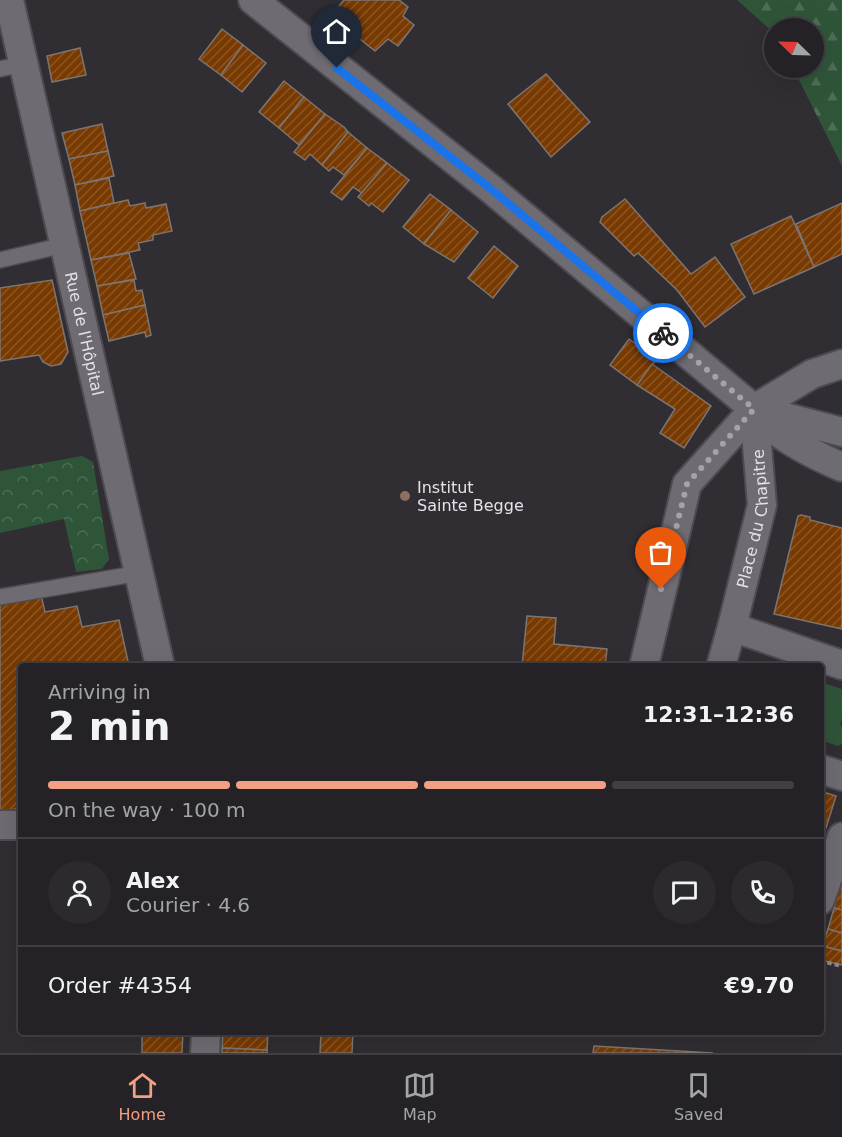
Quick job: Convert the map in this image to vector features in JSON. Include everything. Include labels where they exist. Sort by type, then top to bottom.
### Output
[{"type":"street","name":"Rue de l'Hôpital","points":[[9,0],[12,67],[64,245],[159,663]]},
{"type":"street","points":[[253,0],[491,189],[754,409],[842,432]]},
{"type":"street","name":"Place du Chapitre","points":[[645,663],[687,484],[754,409],[812,374],[842,364]]},
{"type":"street","name":"Place du Chapitre","points":[[754,409],[759,418],[811,454],[842,467]]},
{"type":"street","name":"Place du Chapitre","points":[[722,663],[762,505],[754,409]]},
{"type":"street","points":[[732,627],[842,665]]},
{"type":"street","points":[[824,770],[842,776]]},
{"type":"street","points":[[0,825],[18,825]]},
{"type":"street","points":[[824,889],[842,837]]},
{"type":"street","points":[[205,1053],[206,1035]]},
{"type":"lane","points":[[0,260],[64,245]]},
{"type":"lane","points":[[0,597],[140,573]]},
{"type":"path","points":[[824,962],[842,966]]},
{"type":"green space","points":[[737,0],[842,0],[842,166],[798,78],[824,78],[824,18],[764,18],[764,24]]},
{"type":"green space","points":[[82,456],[93,462],[109,559],[102,569],[76,572],[64,519],[0,533],[0,471]]},
{"type":"green space","points":[[824,683],[842,689],[840,725],[842,726],[842,744],[838,746],[824,741]]},
{"type":"building","points":[[344,0],[399,0],[408,7],[403,16],[414,25],[398,46],[388,39],[375,51],[331,16]]},
{"type":"building","points":[[222,29],[243,45],[221,75],[199,59]]},
{"type":"building","points":[[243,45],[266,63],[242,92],[221,75]]},
{"type":"building","points":[[80,48],[86,75],[52,82],[47,56]]},
{"type":"building","points":[[546,74],[590,122],[551,157],[508,104]]},
{"type":"building","points":[[284,81],[304,97],[279,128],[259,112]]},
{"type":"building","points":[[304,97],[325,114],[299,145],[279,128]]},
{"type":"building","points":[[325,114],[348,132],[322,165],[310,154],[305,160],[294,152]]},
{"type":"building","points":[[102,124],[108,151],[69,159],[62,133]]},
{"type":"building","points":[[348,132],[367,148],[344,175],[333,167],[329,171],[322,165]]},
{"type":"building","points":[[367,148],[387,163],[362,193],[353,187],[342,200],[331,192]]},
{"type":"building","points":[[108,151],[114,176],[75,185],[69,159]]},
{"type":"building","points":[[387,163],[409,180],[383,212],[371,203],[369,206],[358,197]]},
{"type":"building","points":[[109,178],[114,203],[80,211],[75,185]]},
{"type":"building","points":[[430,194],[451,210],[424,244],[403,227]]},
{"type":"building","points":[[625,199],[691,274],[715,257],[745,297],[705,327],[677,290],[638,253],[634,256],[600,222],[602,217]]},
{"type":"building","points":[[128,200],[130,206],[145,203],[146,208],[166,204],[172,231],[153,235],[153,240],[138,243],[140,250],[91,260],[80,211]]},
{"type":"building","points":[[842,203],[842,254],[814,267],[796,224]]},
{"type":"building","points":[[451,210],[478,232],[454,262],[424,244]]},
{"type":"building","points":[[791,216],[814,267],[754,294],[731,244]]},
{"type":"building","points":[[494,246],[518,266],[493,298],[468,278]]},
{"type":"building","points":[[129,253],[136,279],[97,286],[91,260]]},
{"type":"building","points":[[52,280],[68,352],[61,364],[51,366],[43,362],[39,355],[0,361],[0,288]]},
{"type":"building","points":[[134,280],[136,291],[142,290],[145,305],[103,315],[97,286]]},
{"type":"building","points":[[145,305],[151,335],[146,337],[145,332],[109,341],[103,315]]},
{"type":"building","points":[[629,339],[657,359],[637,385],[610,365]]},
{"type":"building","points":[[652,364],[711,406],[684,448],[660,433],[675,409],[637,385]]},
{"type":"building","points":[[798,516],[810,517],[810,520],[842,528],[842,629],[774,614]]},
{"type":"building","points":[[41,595],[45,612],[77,606],[82,627],[119,620],[128,663],[18,663],[18,809],[0,812],[0,603]]},
{"type":"building","points":[[527,616],[556,618],[554,644],[607,649],[605,663],[522,663]]},
{"type":"building","points":[[824,792],[836,796],[826,828],[824,827]]},
{"type":"building","points":[[840,885],[842,885],[842,910],[834,908]]},
{"type":"building","points":[[834,908],[842,910],[842,933],[828,929]]},
{"type":"building","points":[[828,929],[842,933],[842,951],[824,946]]},
{"type":"building","points":[[824,946],[842,951],[842,965],[824,961]]},
{"type":"building","points":[[142,1035],[183,1035],[182,1053],[142,1053]]},
{"type":"building","points":[[223,1035],[268,1035],[267,1050],[222,1048]]},
{"type":"building","points":[[321,1035],[353,1035],[352,1053],[320,1053]]},
{"type":"building","points":[[594,1046],[713,1053],[593,1053]]},
{"type":"building","points":[[222,1048],[267,1050],[267,1053],[222,1053]]},
{"type":"way so far","points":[[661,589],[687,484],[754,409],[663,333]]},
{"type":"place","name":"Institut Sainte Begge","points":[[405,496]]},
{"type":"route","points":[[337,68],[491,189],[663,333]]}]
